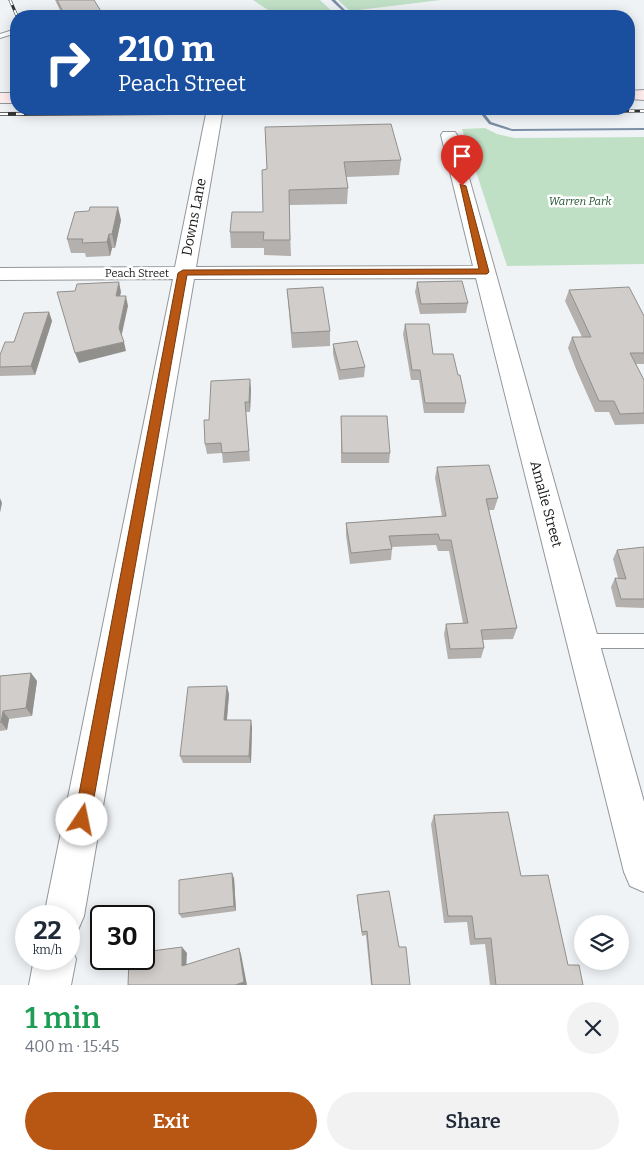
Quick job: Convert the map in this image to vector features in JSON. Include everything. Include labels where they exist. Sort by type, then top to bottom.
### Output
[{"type":"street","name":"Downs Lane","points":[[66,905],[214,115]]},
{"type":"street","name":"Amalie Street","points":[[449,135],[644,872]]},
{"type":"street","name":"Peach Street","points":[[0,274],[484,272]]},
{"type":"street","points":[[50,985],[53,970]]},
{"type":"lane","points":[[583,641],[644,641]]},
{"type":"green space","points":[[253,0],[320,0],[331,10],[268,10]]},
{"type":"green space","points":[[338,0],[441,0],[358,10],[349,10]]},
{"type":"green space","name":"Warren Park","points":[[485,128],[497,134],[515,138],[644,137],[644,264],[507,266],[462,129]]},
{"type":"building","points":[[57,0],[94,0],[100,10],[62,10]]},
{"type":"building","points":[[391,124],[401,160],[344,162],[348,188],[289,190],[290,240],[263,240],[264,232],[230,232],[232,212],[263,212],[262,170],[267,169],[265,127]]},
{"type":"building","points":[[90,207],[118,207],[112,234],[109,234],[107,242],[82,243],[83,239],[67,239],[75,212],[89,211]]},
{"type":"building","points":[[462,281],[468,303],[421,304],[417,282]]},
{"type":"building","points":[[119,282],[116,296],[126,296],[119,328],[124,342],[75,353],[57,292],[75,291],[77,284]]},
{"type":"building","points":[[323,287],[330,331],[292,333],[287,289]]},
{"type":"building","points":[[629,287],[644,316],[644,353],[630,353],[644,380],[644,413],[620,414],[614,401],[599,401],[580,358],[572,337],[591,337],[569,290]]},
{"type":"building","points":[[49,312],[31,366],[0,367],[0,355],[5,342],[14,342],[24,313]]},
{"type":"building","points":[[405,324],[429,324],[433,354],[453,354],[466,403],[425,403],[420,370],[412,370]]},
{"type":"building","points":[[357,341],[365,367],[340,370],[333,344]]},
{"type":"building","points":[[250,379],[249,402],[245,402],[249,451],[222,453],[221,443],[205,444],[204,420],[209,420],[211,381]]},
{"type":"building","points":[[341,416],[387,416],[390,453],[342,453]]},
{"type":"building","points":[[489,465],[498,498],[486,499],[517,628],[481,630],[484,648],[450,649],[446,624],[468,623],[451,540],[440,540],[438,534],[389,536],[392,549],[351,553],[346,523],[446,516],[437,467]]},
{"type":"building","points":[[644,547],[644,599],[621,599],[615,578],[626,579],[617,550]]},
{"type":"building","points":[[31,673],[26,708],[3,711],[0,723],[0,676]]},
{"type":"building","points":[[227,686],[224,720],[251,720],[249,756],[180,756],[188,687]]},
{"type":"building","points":[[508,812],[521,876],[548,875],[568,965],[574,965],[574,970],[580,970],[583,985],[496,985],[491,938],[475,939],[472,916],[448,916],[434,815]]},
{"type":"building","points":[[232,873],[234,906],[179,914],[179,880]]},
{"type":"building","points":[[389,891],[399,947],[406,947],[410,985],[372,985],[367,931],[362,932],[357,895]]},
{"type":"building","points":[[182,947],[182,966],[239,948],[244,982],[235,985],[128,985],[129,970],[155,970],[155,951]]},
{"type":"waterway","points":[[333,0],[344,10]]},
{"type":"waterway","points":[[484,115],[490,123],[512,130],[644,129]]},
{"type":"railway","points":[[10,0],[14,10]]},
{"type":"railway","points":[[635,111],[644,111]]},
{"type":"railway","points":[[0,114],[10,114]]},
{"type":"route","points":[[82,820],[183,273],[484,272],[462,186]]}]
